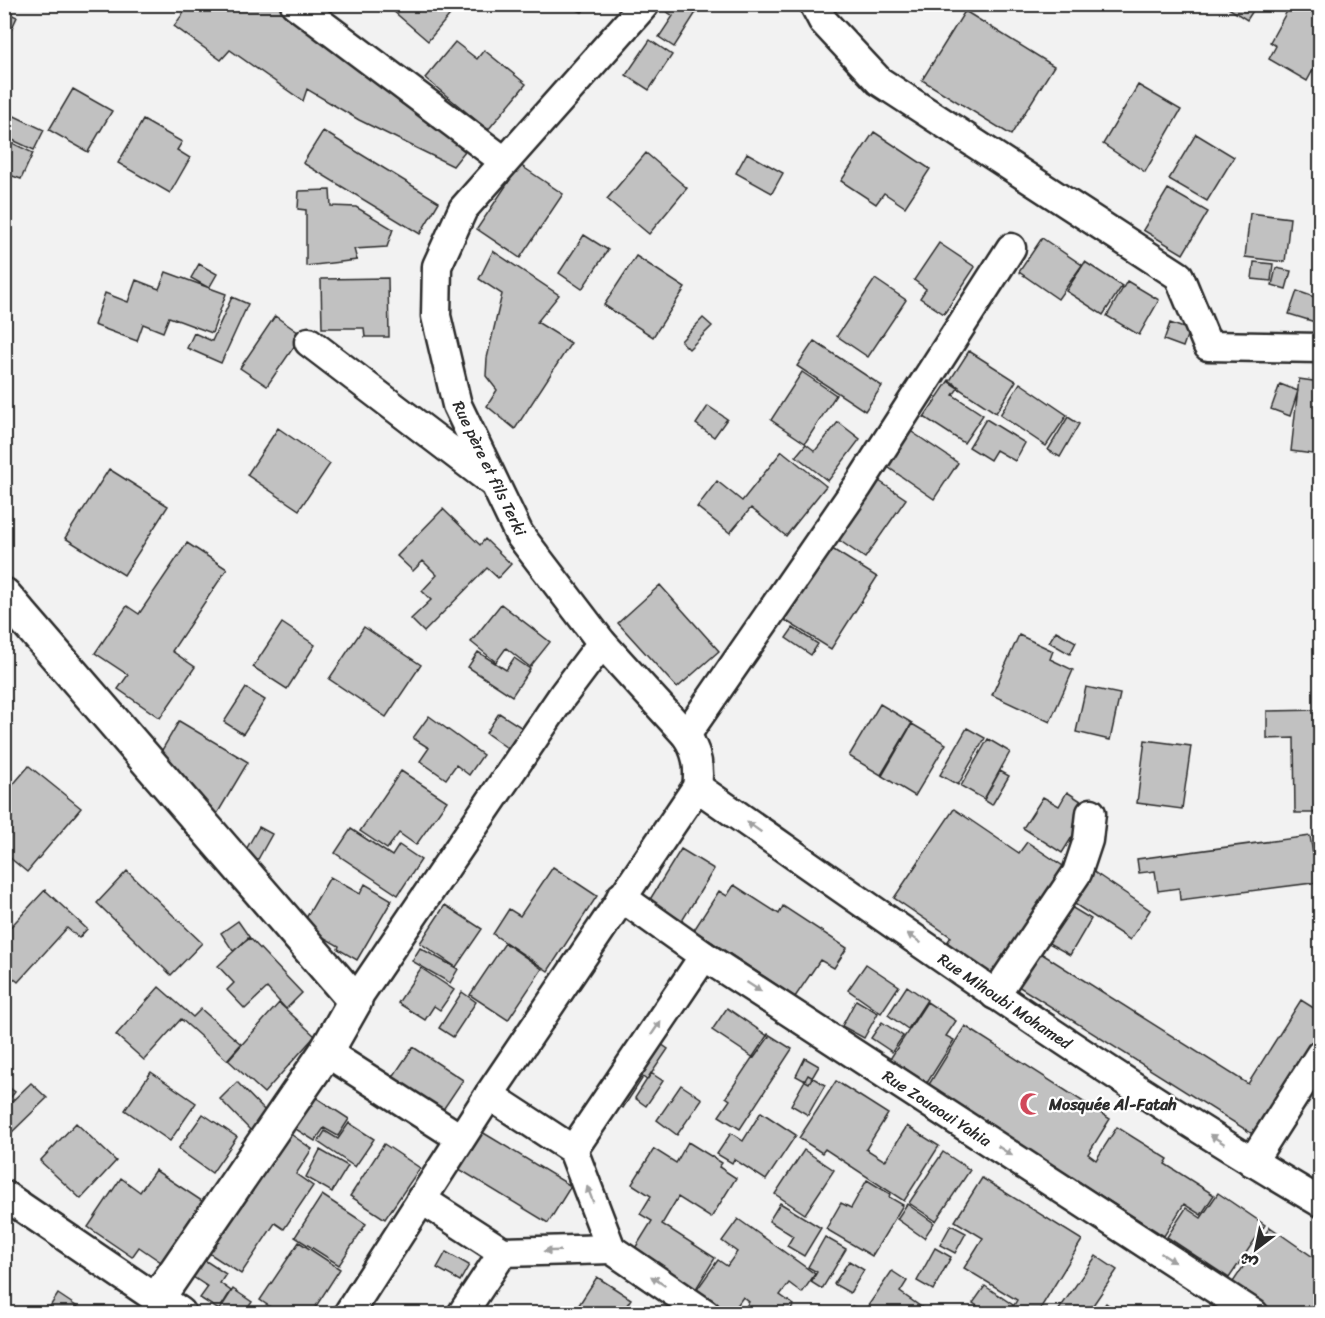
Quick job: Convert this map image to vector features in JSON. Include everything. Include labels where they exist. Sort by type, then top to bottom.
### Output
[{"type":"street","points":[[295,4],[504,161]]},
{"type":"street","name":"Rue père et fils Terki","points":[[645,4],[463,209],[437,266],[436,316],[457,405],[519,534],[602,643],[695,747],[699,772],[697,787]]},
{"type":"street","points":[[814,4],[823,21],[879,81],[1179,276],[1208,346],[1320,348]]},
{"type":"street","points":[[686,735],[858,486],[1011,248]]},
{"type":"street","points":[[309,342],[495,484]]},
{"type":"street","points":[[4,596],[355,1000]]},
{"type":"street","points":[[6,1198],[168,1306],[326,1052],[355,1000],[557,704],[602,643]]},
{"type":"street","points":[[348,1314],[460,1138],[697,787]]},
{"type":"street","name":"Rue Mihoubi Mohamed","points":[[697,787],[995,995],[1252,1162],[1320,1202]]},
{"type":"street","points":[[995,995],[1077,873],[1088,840],[1091,813]]},
{"type":"street","name":"Rue Zouaoui Yahia","points":[[621,897],[705,956],[1254,1314]]},
{"type":"street","points":[[573,1150],[705,956]]},
{"type":"street","points":[[326,1052],[460,1138]]},
{"type":"street","points":[[1252,1162],[1320,1055]]},
{"type":"street","points":[[489,1095],[573,1150],[610,1249],[706,1314]]},
{"type":"street","points":[[422,1199],[503,1252],[610,1249]]},
{"type":"street","points":[[462,1314],[503,1252]]},
{"type":"building","points":[[190,4],[280,4],[469,146],[453,166],[359,120],[307,89],[303,101],[230,50],[221,60],[174,26]]},
{"type":"building","points":[[385,4],[459,4],[428,41]]},
{"type":"building","points":[[571,4],[590,4],[582,12]]},
{"type":"building","points":[[662,4],[688,4],[697,11],[674,47],[659,37],[673,16],[660,7]]},
{"type":"building","points":[[1222,4],[1254,4],[1256,6],[1247,20]]},
{"type":"building","points":[[1291,4],[1320,4],[1320,57],[1307,81],[1269,59],[1276,46],[1270,42]]},
{"type":"building","points":[[4,11],[17,17],[4,45]]},
{"type":"building","points":[[965,11],[1054,66],[1011,135],[922,80]]},
{"type":"building","points":[[650,40],[672,55],[649,90],[626,75]]},
{"type":"building","points":[[455,42],[477,59],[484,50],[526,84],[488,130],[425,78]]},
{"type":"building","points":[[1138,85],[1181,110],[1145,172],[1103,144]]},
{"type":"building","points":[[73,89],[112,111],[88,152],[49,130]]},
{"type":"building","points":[[4,111],[44,130],[34,150],[4,136]]},
{"type":"building","points":[[143,120],[182,142],[177,150],[190,158],[170,193],[118,163]]},
{"type":"building","points":[[323,131],[439,202],[420,234],[303,163]]},
{"type":"building","points":[[874,132],[930,169],[905,207],[884,193],[876,204],[841,181]]},
{"type":"building","points":[[1196,134],[1234,157],[1207,201],[1169,179]]},
{"type":"building","points":[[4,139],[33,153],[21,179],[4,173]]},
{"type":"building","points":[[646,153],[687,188],[649,234],[607,199]]},
{"type":"building","points":[[747,153],[783,173],[772,193],[736,173]]},
{"type":"building","points":[[520,165],[563,194],[520,258],[477,229]]},
{"type":"building","points":[[1168,189],[1208,212],[1183,254],[1143,230]]},
{"type":"building","points":[[330,190],[331,206],[356,207],[393,229],[387,247],[354,249],[357,260],[306,266],[306,210],[298,209],[299,191]]},
{"type":"building","points":[[1250,213],[1290,218],[1285,262],[1245,257]]},
{"type":"building","points":[[584,235],[608,250],[582,289],[559,273]]},
{"type":"building","points":[[1042,238],[1082,265],[1058,299],[1019,272]]},
{"type":"building","points":[[939,243],[975,267],[944,314],[920,298],[926,289],[914,280]]},
{"type":"building","points":[[493,251],[559,295],[537,322],[571,343],[515,429],[487,406],[497,390],[486,376],[487,358],[502,294],[479,279]]},
{"type":"building","points":[[636,256],[685,288],[653,337],[604,305]]},
{"type":"building","points":[[1085,262],[1122,286],[1103,315],[1066,291]]},
{"type":"building","points":[[1254,262],[1273,264],[1271,281],[1252,279]]},
{"type":"building","points":[[199,264],[217,274],[209,288],[191,278]]},
{"type":"building","points":[[1276,268],[1291,271],[1286,289],[1272,285]]},
{"type":"building","points":[[166,272],[226,294],[212,333],[169,317],[163,332],[143,324],[137,341],[94,325],[105,293],[128,302],[136,280],[159,289]]},
{"type":"building","points":[[388,278],[389,337],[365,337],[364,328],[322,328],[321,279]]},
{"type":"building","points":[[875,279],[906,300],[868,357],[837,336]]},
{"type":"building","points":[[1127,281],[1159,300],[1139,335],[1107,316]]},
{"type":"building","points":[[1297,291],[1320,299],[1315,322],[1289,314]]},
{"type":"building","points":[[232,297],[248,304],[221,363],[187,348],[194,333],[212,341]]},
{"type":"building","points":[[275,316],[302,335],[267,386],[240,368]]},
{"type":"building","points":[[703,318],[712,326],[689,349],[681,341]]},
{"type":"building","points":[[1170,323],[1189,330],[1183,347],[1164,340]]},
{"type":"building","points":[[814,341],[882,386],[865,411],[797,366]]},
{"type":"building","points":[[969,351],[1016,381],[996,413],[949,382]]},
{"type":"building","points":[[802,372],[836,395],[805,443],[771,420]]},
{"type":"building","points":[[1299,379],[1320,382],[1320,455],[1291,451]]},
{"type":"building","points":[[949,380],[959,387],[953,395],[983,415],[964,443],[924,417]]},
{"type":"building","points":[[1020,383],[1067,415],[1046,446],[1000,415]]},
{"type":"building","points":[[1280,384],[1298,391],[1290,416],[1271,409]]},
{"type":"building","points":[[708,406],[727,419],[714,437],[696,424]]},
{"type":"building","points":[[1068,417],[1079,424],[1060,457],[1048,450]]},
{"type":"building","points":[[986,419],[1025,443],[1015,461],[996,450],[990,460],[969,447]]},
{"type":"building","points":[[838,422],[860,439],[828,481],[796,456],[806,444],[815,451]]},
{"type":"building","points":[[278,428],[330,464],[299,510],[247,475]]},
{"type":"building","points":[[906,428],[958,463],[934,499],[882,463]]},
{"type":"building","points":[[782,451],[826,486],[786,536],[751,508],[730,533],[697,507],[717,481],[742,501]]},
{"type":"building","points":[[109,469],[168,506],[124,575],[65,538]]},
{"type":"building","points":[[879,481],[906,499],[865,558],[833,536],[856,487],[869,496]]},
{"type":"building","points":[[443,509],[480,545],[485,539],[511,564],[498,578],[487,568],[424,632],[411,619],[431,600],[422,591],[437,575],[423,561],[413,571],[397,556]]},
{"type":"building","points":[[821,542],[877,577],[831,649],[775,614]]},
{"type":"building","points":[[187,543],[227,569],[172,651],[195,667],[160,718],[118,689],[128,675],[95,653],[127,606],[139,614]]},
{"type":"building","points":[[660,585],[719,651],[677,688],[618,623]]},
{"type":"building","points":[[501,604],[550,642],[530,667],[506,648],[496,662],[471,642]]},
{"type":"building","points":[[282,623],[315,645],[287,689],[253,667]]},
{"type":"building","points":[[364,627],[421,665],[386,717],[329,679]]},
{"type":"building","points":[[793,628],[818,644],[811,655],[786,638]]},
{"type":"building","points":[[1056,631],[1076,642],[1070,654],[1049,642]]},
{"type":"building","points":[[1019,635],[1053,651],[1050,659],[1073,670],[1050,722],[992,695]]},
{"type":"building","points":[[478,652],[506,670],[514,658],[530,669],[512,696],[468,667]]},
{"type":"building","points":[[1086,687],[1120,694],[1110,740],[1076,732]]},
{"type":"building","points":[[246,688],[265,700],[243,734],[224,722]]},
{"type":"building","points":[[880,704],[912,723],[881,775],[849,756]]},
{"type":"building","points":[[1320,710],[1320,813],[1295,813],[1294,738],[1267,739],[1267,711]]},
{"type":"building","points":[[499,713],[524,729],[510,750],[486,733]]},
{"type":"building","points":[[429,716],[483,755],[469,775],[456,765],[446,779],[420,761],[429,748],[413,738]]},
{"type":"building","points":[[179,721],[248,762],[217,814],[148,774]]},
{"type":"building","points":[[912,724],[946,744],[915,796],[882,776]]},
{"type":"building","points":[[967,728],[985,738],[958,785],[940,775]]},
{"type":"building","points":[[988,739],[1010,752],[984,799],[961,786]]},
{"type":"building","points":[[1145,740],[1191,746],[1182,809],[1137,803]]},
{"type":"building","points":[[29,766],[81,808],[27,872],[4,853],[4,795]]},
{"type":"building","points":[[401,771],[447,801],[416,845],[399,833],[387,849],[360,831]]},
{"type":"building","points":[[1000,771],[1009,776],[992,805],[984,800]]},
{"type":"building","points":[[1067,792],[1084,803],[1075,817],[1082,821],[1062,853],[1023,828],[1043,797],[1059,806]]},
{"type":"building","points":[[954,809],[1019,853],[1027,842],[1066,868],[994,975],[946,944],[951,937],[894,898]]},
{"type":"building","points":[[259,827],[272,834],[257,861],[244,853]]},
{"type":"building","points":[[351,829],[392,856],[399,845],[421,860],[398,895],[335,853]]},
{"type":"building","points":[[1310,836],[1313,854],[1320,853],[1320,882],[1180,900],[1179,888],[1158,891],[1155,871],[1139,873],[1137,859]]},
{"type":"building","points":[[681,849],[714,869],[682,921],[649,901]]},
{"type":"building","points":[[553,867],[597,896],[548,971],[493,934],[509,909],[520,916]]},
{"type":"building","points":[[1088,868],[1150,910],[1130,940],[1067,899]]},
{"type":"building","points":[[127,871],[202,943],[171,975],[97,903]]},
{"type":"building","points":[[330,877],[360,894],[365,884],[392,900],[357,960],[338,949],[339,946],[302,925]]},
{"type":"building","points":[[734,885],[779,914],[783,906],[847,948],[834,968],[820,960],[795,997],[694,930],[719,891],[727,896]]},
{"type":"building","points":[[45,890],[87,929],[79,938],[67,928],[18,982],[4,970],[4,934]]},
{"type":"building","points":[[1066,904],[1091,919],[1070,955],[1045,941]]},
{"type":"building","points":[[445,905],[482,929],[456,967],[420,943]]},
{"type":"building","points":[[238,921],[250,938],[233,951],[221,933]]},
{"type":"building","points":[[249,937],[302,993],[286,1009],[267,988],[245,1009],[227,990],[234,983],[218,966]]},
{"type":"building","points":[[505,943],[542,969],[508,1020],[470,995]]},
{"type":"building","points":[[420,948],[458,969],[450,983],[412,961]]},
{"type":"building","points":[[1039,952],[1248,1084],[1301,1000],[1320,1012],[1320,1029],[1254,1135],[1018,986]]},
{"type":"building","points":[[866,964],[899,986],[881,1013],[848,990]]},
{"type":"building","points":[[421,968],[454,990],[440,1010],[434,1006],[425,1020],[398,1003]]},
{"type":"building","points":[[907,986],[927,1000],[908,1029],[888,1015]]},
{"type":"building","points":[[159,987],[193,1017],[201,1009],[241,1044],[227,1060],[181,1019],[144,1060],[116,1035]]},
{"type":"building","points":[[462,992],[476,1002],[453,1037],[439,1028]]},
{"type":"building","points":[[856,1000],[878,1013],[864,1038],[842,1026]]},
{"type":"building","points":[[927,1002],[956,1021],[946,1036],[954,1040],[927,1083],[890,1059]]},
{"type":"building","points":[[279,1003],[315,1036],[264,1093],[228,1060]]},
{"type":"building","points":[[727,1008],[769,1037],[754,1058],[712,1030]]},
{"type":"building","points":[[882,1022],[903,1036],[892,1052],[871,1038]]},
{"type":"building","points":[[965,1026],[1110,1119],[1088,1154],[1096,1160],[1117,1127],[1168,1159],[1165,1164],[1214,1195],[1201,1215],[1184,1204],[1164,1236],[928,1086]]},
{"type":"building","points":[[645,1033],[668,1049],[647,1080],[624,1064]]},
{"type":"building","points":[[768,1034],[792,1049],[740,1129],[719,1116],[730,1100],[726,1097]]},
{"type":"building","points":[[413,1047],[463,1080],[436,1120],[386,1087]]},
{"type":"building","points":[[805,1058],[819,1066],[809,1083],[796,1076]]},
{"type":"building","points":[[625,1068],[642,1079],[623,1108],[606,1096]]},
{"type":"building","points":[[151,1072],[196,1103],[170,1141],[125,1110]]},
{"type":"building","points":[[651,1073],[663,1081],[646,1106],[635,1098]]},
{"type":"building","points":[[808,1075],[825,1085],[808,1115],[791,1105]]},
{"type":"building","points":[[836,1081],[888,1114],[866,1149],[885,1161],[907,1126],[939,1146],[904,1201],[825,1149],[822,1153],[799,1138]]},
{"type":"building","points":[[237,1082],[269,1115],[252,1132],[220,1099]]},
{"type":"building","points":[[31,1083],[47,1098],[9,1135],[4,1131],[4,1109]]},
{"type":"building","points":[[4,1084],[15,1092],[8,1101],[4,1098]]},
{"type":"building","points":[[681,1085],[702,1099],[677,1135],[657,1120]]},
{"type":"building","points":[[306,1091],[349,1119],[338,1136],[324,1128],[315,1141],[286,1123]]},
{"type":"building","points":[[761,1112],[796,1135],[766,1180],[734,1159],[732,1163],[717,1154],[731,1133],[743,1141]]},
{"type":"building","points":[[203,1114],[237,1137],[212,1173],[178,1149]]},
{"type":"building","points":[[76,1123],[116,1161],[81,1199],[40,1161]]},
{"type":"building","points":[[349,1123],[374,1139],[355,1167],[318,1142],[325,1131],[338,1139]]},
{"type":"building","points":[[279,1126],[312,1149],[296,1174],[313,1186],[284,1229],[275,1223],[241,1274],[198,1246]]},
{"type":"building","points":[[482,1132],[571,1186],[548,1223],[459,1169]]},
{"type":"building","points":[[688,1142],[722,1163],[719,1167],[736,1178],[711,1218],[678,1197],[662,1224],[715,1258],[694,1292],[632,1253],[652,1221],[640,1214],[651,1196],[632,1184],[654,1149],[676,1163]]},
{"type":"building","points":[[384,1144],[420,1168],[385,1219],[350,1196]]},
{"type":"building","points":[[320,1150],[348,1166],[332,1192],[306,1177]]},
{"type":"building","points":[[804,1150],[834,1170],[805,1214],[775,1194]]},
{"type":"building","points":[[943,1152],[970,1170],[936,1221],[909,1203]]},
{"type":"building","points":[[155,1170],[214,1209],[204,1224],[192,1216],[161,1262],[139,1247],[132,1257],[88,1227],[121,1178],[140,1192]]},
{"type":"building","points":[[982,1178],[1082,1240],[1037,1314],[1009,1314],[1017,1300],[964,1268],[983,1238],[955,1221]]},
{"type":"building","points":[[867,1180],[903,1205],[872,1256],[826,1229],[841,1203],[851,1208]]},
{"type":"building","points":[[1218,1193],[1265,1225],[1229,1278],[1167,1237],[1186,1208],[1201,1218]]},
{"type":"building","points":[[322,1195],[366,1224],[339,1265],[295,1237]]},
{"type":"building","points":[[780,1203],[821,1228],[804,1256],[787,1246],[793,1236],[769,1221]]},
{"type":"building","points":[[907,1204],[934,1223],[924,1238],[897,1219]]},
{"type":"building","points":[[738,1219],[815,1274],[802,1293],[789,1283],[780,1295],[794,1305],[788,1314],[741,1314],[749,1302],[743,1297],[731,1314],[727,1314],[696,1291],[718,1260],[727,1266],[737,1252],[722,1241]]},
{"type":"building","points":[[951,1225],[966,1233],[955,1253],[940,1245]]},
{"type":"building","points":[[1270,1227],[1320,1262],[1320,1314],[1278,1314],[1233,1282]]},
{"type":"building","points":[[825,1237],[846,1249],[822,1289],[811,1282],[817,1272],[808,1267]]},
{"type":"building","points":[[299,1242],[340,1269],[311,1314],[281,1314],[260,1300]]},
{"type":"building","points":[[935,1248],[951,1257],[933,1290],[917,1281]]},
{"type":"building","points":[[189,1250],[226,1274],[220,1283],[231,1291],[219,1310],[200,1298],[208,1287],[178,1267]]},
{"type":"building","points":[[446,1252],[469,1265],[460,1281],[437,1268]]},
{"type":"building","points":[[1096,1256],[1117,1270],[1087,1314],[1056,1314]]},
{"type":"building","points":[[849,1261],[864,1270],[850,1293],[834,1284]]},
{"type":"building","points":[[892,1271],[907,1281],[900,1292],[924,1309],[921,1314],[863,1313]]},
{"type":"building","points":[[597,1277],[631,1299],[621,1314],[573,1314]]},
{"type":"building","points":[[985,1286],[1013,1305],[1008,1314],[989,1314],[973,1303]]},
{"type":"building","points":[[233,1289],[252,1302],[244,1314],[217,1314]]},
{"type":"building","points":[[58,1294],[88,1314],[45,1314]]},
{"type":"building","points":[[1106,1303],[1121,1314],[1098,1314]]},
{"type":"building","points":[[852,1306],[864,1312],[863,1314],[848,1314]]},
{"type":"building","points":[[501,1308],[510,1314],[497,1314]]},
{"type":"place","name":"Mosquée Al-Fatah","points":[[1031,1104]]}]
